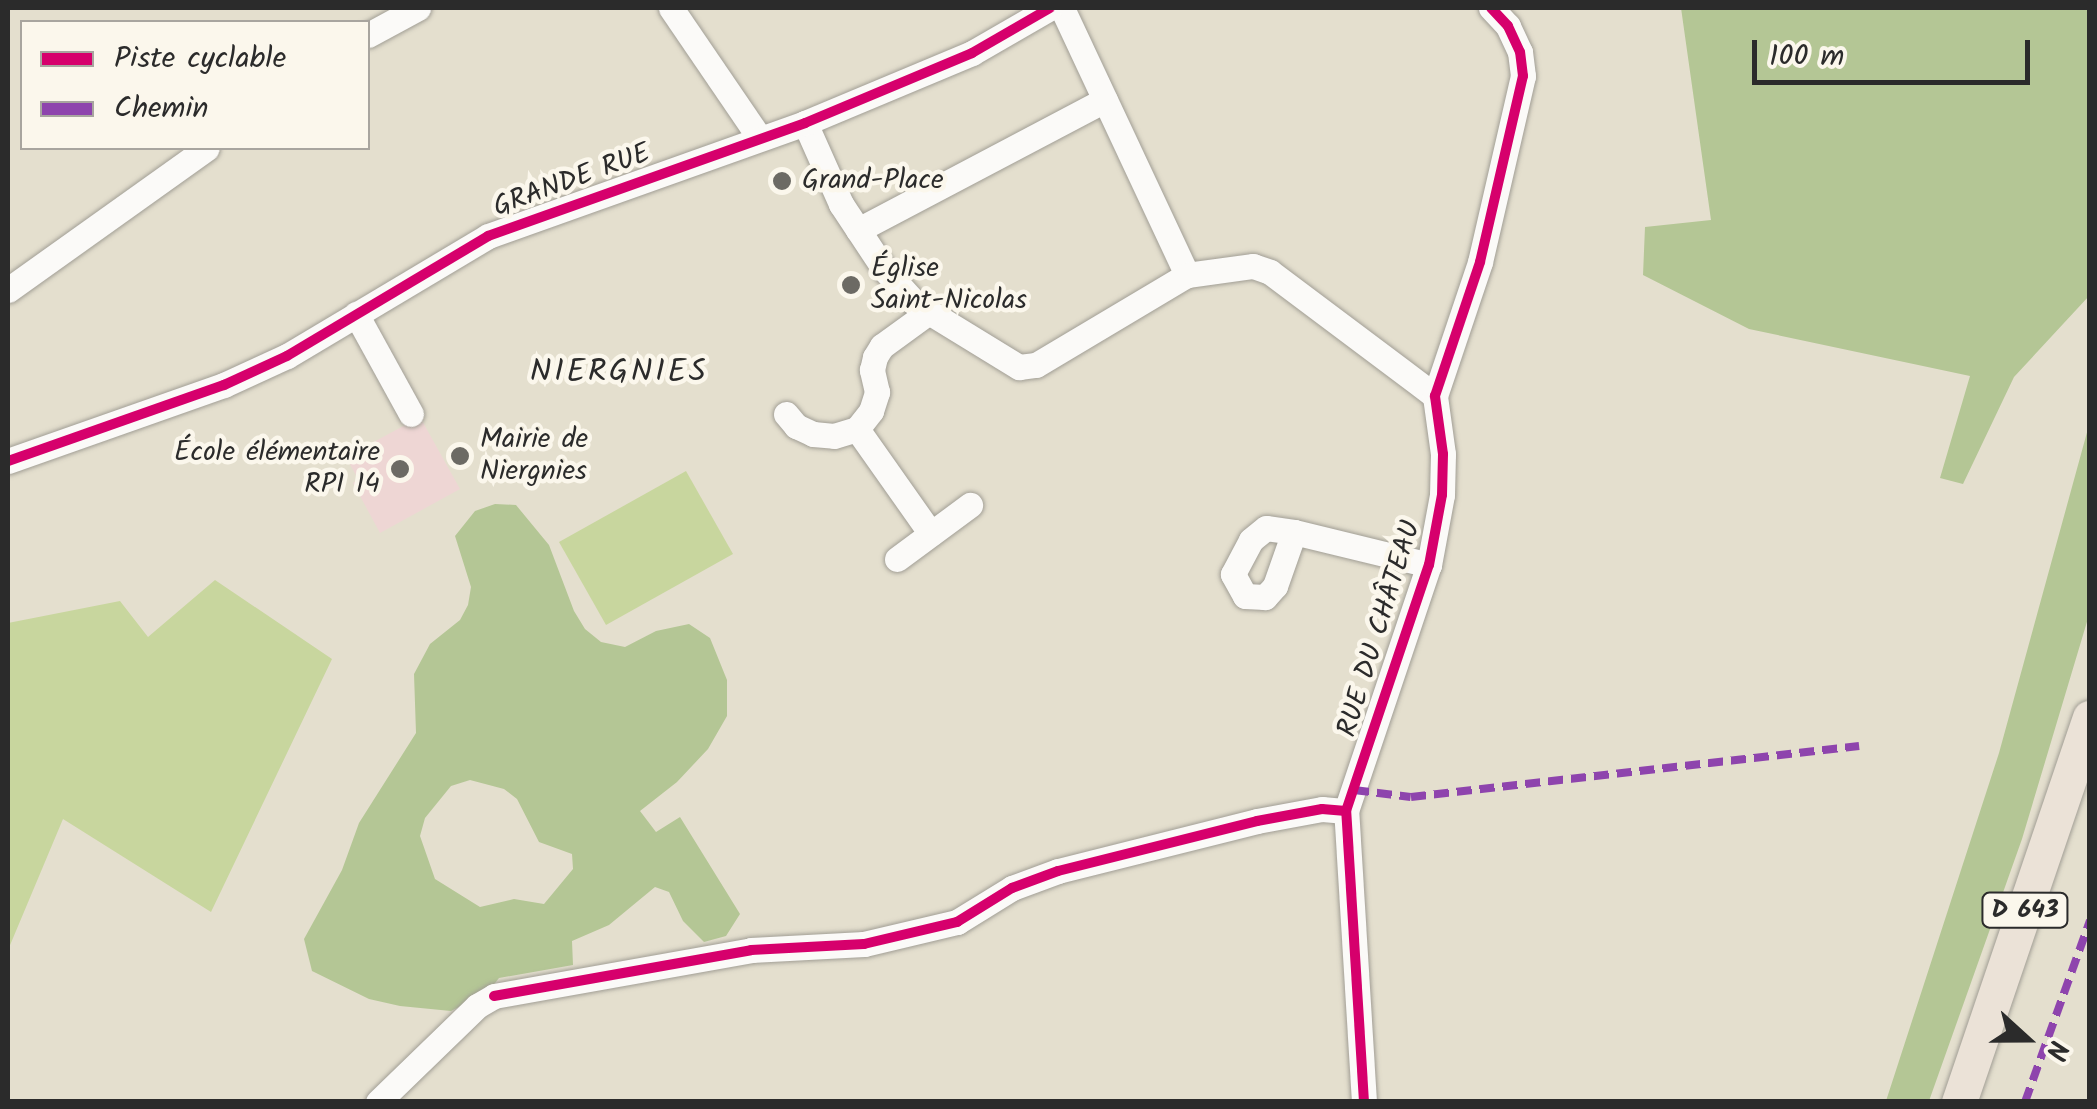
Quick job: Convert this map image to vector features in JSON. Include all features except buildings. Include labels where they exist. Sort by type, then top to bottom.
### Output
[{"type":"highway","name":"D 643","points":[[1959,1102],[2090,718]]},
{"type":"street","points":[[370,34],[418,8]]},
{"type":"street","points":[[671,8],[759,137]]},
{"type":"street","name":"GRANDE RUE","points":[[8,460],[224,385],[287,356],[488,236],[805,123],[972,53],[1050,8]]},
{"type":"street","points":[[1062,8],[1187,275]]},
{"type":"street","name":"RUE DU CHÂTEAU","points":[[1364,1102],[1346,811],[1429,566],[1443,468],[1435,396],[1480,262],[1523,76],[1514,39],[1490,8]]},
{"type":"street","points":[[858,230],[1104,100]]},
{"type":"street","points":[[805,123],[858,230],[884,269],[929,312],[1020,367],[1036,365],[1187,275],[1253,266],[1270,272],[1435,396]]},
{"type":"street","points":[[8,290],[204,150]]},
{"type":"street","points":[[786,414],[796,426],[813,434],[834,436],[856,430],[870,411],[877,392],[872,370],[875,357],[882,346],[929,312]]},
{"type":"street","points":[[356,314],[410,414]]},
{"type":"street","points":[[856,430],[931,534]]},
{"type":"street","points":[[897,559],[970,505]]},
{"type":"street","points":[[1294,532],[1429,566]]},
{"type":"street","points":[[378,1102],[477,1006],[494,996],[751,950],[864,944],[957,922],[1012,888],[1058,871],[1257,821],[1322,810],[1346,811]]},
{"type":"shaded area","name":"École élémentaire RPI 14","points":[[420,417],[460,489],[380,533],[353,483],[358,479],[346,457]]},
{"type":"green space","points":[[1681,8],[2089,8],[2089,296],[2014,377],[1963,484],[1940,478],[1970,376],[1749,329],[1643,275],[1645,227],[1711,220]]},
{"type":"green space","points":[[2089,425],[2089,615],[2022,839],[1929,1101],[1886,1101],[1999,753]]},
{"type":"green space","points":[[686,471],[733,554],[606,625],[559,542]]},
{"type":"green space","points":[[495,504],[516,505],[549,545],[574,611],[585,629],[601,642],[625,647],[656,631],[689,624],[710,638],[727,680],[727,716],[708,749],[677,782],[640,811],[656,832],[680,817],[740,914],[726,936],[704,942],[683,921],[669,892],[655,887],[609,925],[572,941],[573,965],[499,978],[488,992],[451,1011],[400,1006],[369,999],[312,971],[304,939],[342,870],[359,823],[416,733],[414,674],[430,644],[460,620],[468,605],[471,587],[455,536],[475,511]],"holes":[[[470,780],[504,789],[517,799],[539,842],[572,854],[573,869],[544,904],[514,899],[480,907],[435,879],[420,836],[425,818],[451,786]]]},
{"type":"green space","points":[[215,580],[332,659],[211,912],[63,819],[8,950],[8,623],[120,601],[148,637]]},
{"type":"marked path","points":[[1354,790],[1411,797],[1859,746]]},
{"type":"marked path","points":[[2025,1102],[2090,920]]},
{"type":"cycle path","points":[[8,461],[224,385],[287,356],[488,236],[805,123],[972,53],[1050,8]]},
{"type":"cycle path","points":[[1364,1102],[1346,811],[1429,565],[1442,495],[1443,454],[1435,396],[1480,262],[1523,76],[1520,52],[1508,26],[1491,8]]},
{"type":"cycle path","points":[[494,996],[751,950],[864,944],[957,922],[1012,888],[1058,871],[1257,821],[1322,809],[1346,811]]},
{"type":"place","name":"Grand-Place","points":[[782,181]]},
{"type":"place","name":"Église Saint-Nicolas","points":[[851,285]]},
{"type":"place","name":"Mairie de Niergnies","points":[[460,456]]},
{"type":"place","name":"École élémentaire RPI 14","points":[[400,469]]},
{"type":"district","name":"NIERGNIES","points":[[619,373]]}]
